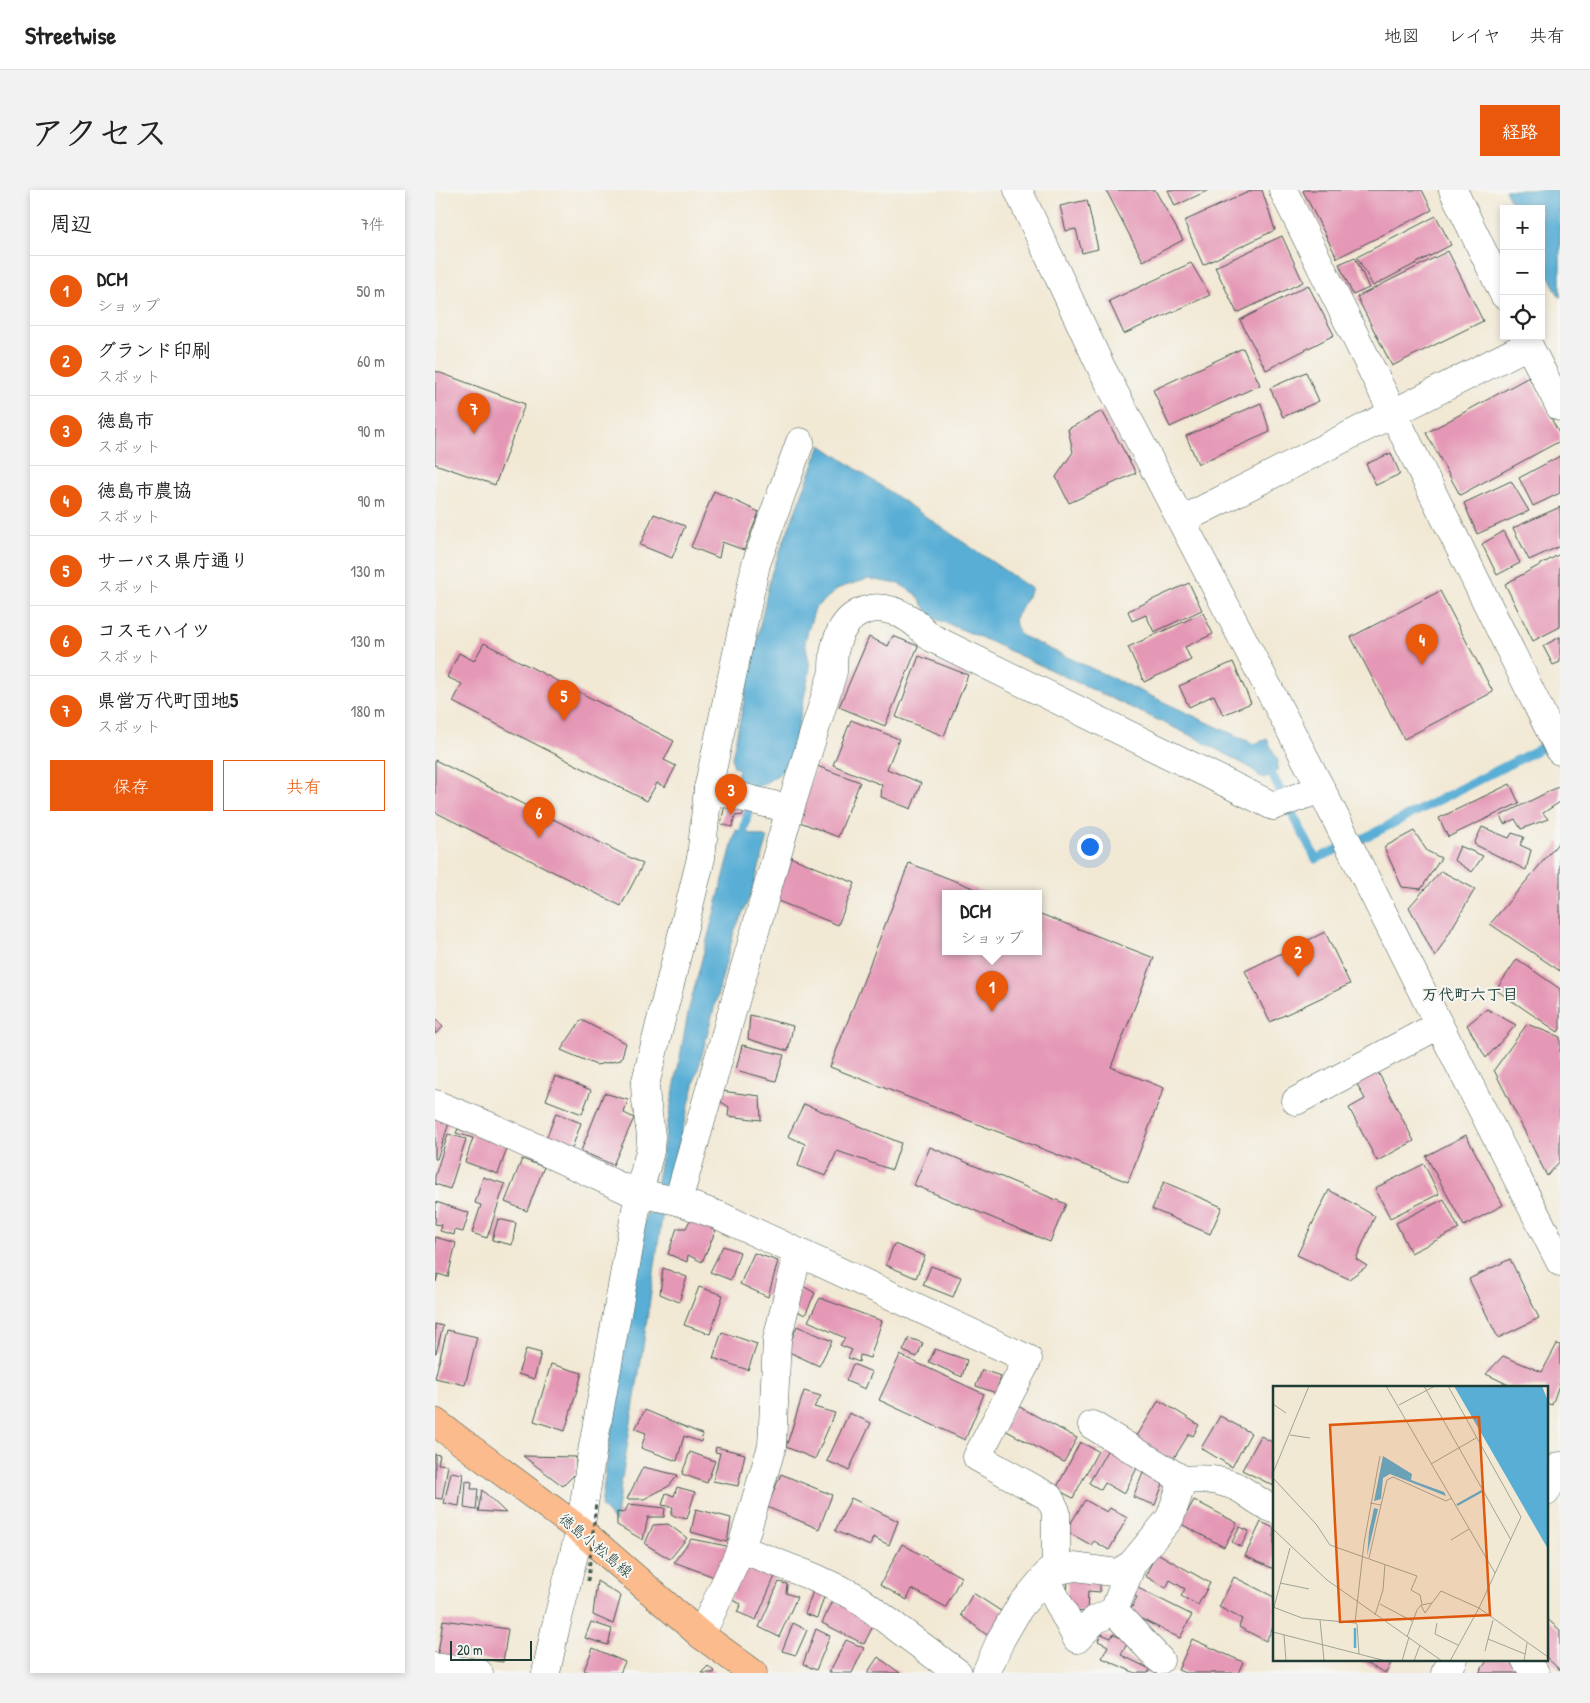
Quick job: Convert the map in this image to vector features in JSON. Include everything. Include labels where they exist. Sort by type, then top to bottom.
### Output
[{"type":"main road","name":"徳島小松島線","points":[[435,1422],[580,1530],[701,1635],[753,1673]]},
{"type":"street","points":[[1018,190],[1100,365],[1182,520],[1312,793],[1350,847],[1560,1262]]},
{"type":"street","points":[[1283,190],[1555,740]]},
{"type":"street","points":[[1453,190],[1500,287]]},
{"type":"street","points":[[1182,520],[1394,412],[1526,341],[1560,407]]},
{"type":"street","points":[[660,1198],[650,1151],[651,1136],[645,1100],[645,1085],[701,858],[720,792],[756,564],[800,442]]},
{"type":"street","points":[[546,1673],[552,1639],[580,1530],[593,1446],[660,1198],[780,807],[833,672],[835,649],[843,629],[853,615],[866,609],[890,609],[910,618],[931,638],[1273,806],[1312,793]]},
{"type":"street","points":[[720,792],[780,807]]},
{"type":"street","points":[[1296,1101],[1439,1025]]},
{"type":"street","points":[[435,1104],[660,1198],[719,1216],[1028,1359],[977,1457],[1049,1497],[1056,1511],[1051,1574],[1077,1640],[1095,1620],[1115,1611],[1132,1564]]},
{"type":"street","points":[[701,1635],[741,1549],[772,1446],[777,1340],[798,1253]]},
{"type":"street","points":[[1092,1425],[1183,1480],[1206,1478],[1213,1480],[1237,1488],[1265,1506],[1273,1508]]},
{"type":"street","points":[[1547,1490],[1560,1466]]},
{"type":"street","points":[[985,1673],[1001,1639],[1019,1608],[1051,1574],[1075,1567],[1118,1573],[1132,1564],[1170,1518],[1183,1480]]},
{"type":"street","points":[[741,1549],[811,1576],[853,1596],[957,1673]]},
{"type":"street","points":[[1115,1611],[1160,1660]]},
{"type":"street","points":[[1445,1673],[1453,1660]]},
{"type":"street","points":[[1526,1660],[1535,1673]]},
{"type":"street","points":[[435,1667],[479,1673]]},
{"type":"path","points":[[588,1581],[596,1501]]},
{"type":"water","points":[[1505,190],[1560,190],[1560,298],[1545,269],[1545,205],[1513,205]]},
{"type":"water","points":[[821,445],[1032,589],[1014,620],[1020,635],[1254,744],[1267,739],[1278,761],[1277,771],[1264,778],[1259,776],[1249,767],[1194,737],[980,637],[931,617],[916,594],[899,584],[868,579],[839,588],[815,608],[805,641],[810,668],[790,767],[762,785],[736,779],[739,769],[733,767],[732,757],[771,574]]},
{"type":"water","points":[[736,830],[768,838],[750,897],[734,932],[667,1189],[656,1186],[689,1008]]},
{"type":"water","points":[[663,1211],[615,1522],[601,1506],[629,1294],[646,1214]]},
{"type":"building","points":[[1106,190],[1155,190],[1183,240],[1143,261]]},
{"type":"building","points":[[1168,190],[1209,190],[1175,206]]},
{"type":"building","points":[[1253,190],[1262,190],[1275,230],[1203,265],[1184,221]]},
{"type":"building","points":[[1304,190],[1422,190],[1432,210],[1337,258]]},
{"type":"building","points":[[1087,200],[1098,249],[1082,253],[1076,229],[1066,231],[1060,206]]},
{"type":"building","points":[[1436,216],[1451,245],[1373,286],[1357,257]]},
{"type":"building","points":[[1282,236],[1303,282],[1237,313],[1215,267]]},
{"type":"building","points":[[1448,251],[1483,321],[1392,366],[1357,297]]},
{"type":"building","points":[[1355,257],[1369,288],[1353,295],[1339,264]]},
{"type":"building","points":[[1191,263],[1210,295],[1124,334],[1109,301]]},
{"type":"building","points":[[1308,285],[1334,335],[1266,370],[1240,320]]},
{"type":"building","points":[[1243,348],[1260,385],[1170,427],[1153,390]]},
{"type":"building","points":[[435,371],[525,404],[495,485],[435,464]]},
{"type":"building","points":[[1306,372],[1319,401],[1283,417],[1270,388]]},
{"type":"building","points":[[1529,377],[1560,435],[1560,441],[1460,495],[1426,433]]},
{"type":"building","points":[[1261,403],[1270,432],[1198,464],[1186,436]]},
{"type":"building","points":[[1102,411],[1136,473],[1069,503],[1056,477],[1073,452],[1068,429]]},
{"type":"building","points":[[1391,453],[1400,474],[1376,485],[1366,464]]},
{"type":"building","points":[[1560,456],[1560,493],[1533,506],[1519,478]]},
{"type":"building","points":[[1511,481],[1529,511],[1477,534],[1464,503]]},
{"type":"building","points":[[714,491],[759,512],[744,550],[722,542],[719,558],[691,547]]},
{"type":"building","points":[[1560,507],[1560,546],[1529,560],[1513,528]]},
{"type":"building","points":[[654,514],[685,526],[672,558],[640,545]]},
{"type":"building","points":[[1504,531],[1520,563],[1497,575],[1482,544]]},
{"type":"building","points":[[1560,554],[1560,627],[1533,641],[1505,584]]},
{"type":"building","points":[[1189,583],[1202,610],[1154,632],[1146,615],[1132,621],[1128,611]]},
{"type":"building","points":[[1440,591],[1493,692],[1404,739],[1351,637]]},
{"type":"building","points":[[1203,613],[1213,634],[1185,647],[1191,660],[1144,682],[1128,647]]},
{"type":"building","points":[[893,636],[918,646],[885,726],[839,707],[869,637],[888,646]]},
{"type":"building","points":[[1560,637],[1560,662],[1553,665],[1543,646]]},
{"type":"building","points":[[484,643],[674,741],[664,760],[676,766],[665,787],[657,783],[647,801],[453,702],[462,684],[447,677],[459,653],[474,661]]},
{"type":"building","points":[[919,656],[968,675],[944,736],[896,717]]},
{"type":"building","points":[[1233,662],[1251,703],[1223,715],[1214,695],[1189,707],[1179,686]]},
{"type":"building","points":[[851,720],[899,739],[887,769],[921,783],[911,809],[881,797],[882,785],[833,765]]},
{"type":"building","points":[[435,760],[643,864],[621,906],[435,812]]},
{"type":"building","points":[[817,766],[860,782],[838,837],[795,820]]},
{"type":"building","points":[[1510,784],[1519,803],[1448,837],[1439,818]]},
{"type":"building","points":[[1560,786],[1560,802],[1543,813],[1548,819],[1521,829],[1515,819],[1504,824],[1500,816]]},
{"type":"building","points":[[725,804],[744,809],[743,815],[735,816],[732,827],[721,824]]},
{"type":"building","points":[[1482,827],[1509,838],[1512,833],[1524,837],[1520,845],[1531,850],[1526,870],[1474,844]]},
{"type":"building","points":[[1414,831],[1427,851],[1441,858],[1421,889],[1402,887],[1384,847]]},
{"type":"building","points":[[1560,841],[1560,971],[1490,924]]},
{"type":"building","points":[[1460,846],[1483,856],[1472,872],[1454,860]]},
{"type":"building","points":[[790,857],[855,883],[838,925],[773,899]]},
{"type":"building","points":[[909,863],[978,890],[942,890],[942,955],[1042,955],[1042,915],[1154,958],[1111,1067],[1164,1088],[1128,1182],[830,1067]]},
{"type":"building","points":[[1441,871],[1475,889],[1435,957],[1409,907]]},
{"type":"building","points":[[1325,932],[1350,984],[1270,1022],[1245,971]]},
{"type":"building","points":[[1517,959],[1560,989],[1560,1029],[1558,1032],[1496,990]]},
{"type":"building","points":[[1487,1009],[1516,1025],[1486,1058],[1467,1025]]},
{"type":"building","points":[[750,1015],[793,1026],[788,1051],[748,1039]]},
{"type":"building","points":[[435,1018],[443,1027],[435,1034]]},
{"type":"building","points":[[581,1020],[626,1043],[621,1060],[596,1065],[561,1050]]},
{"type":"building","points":[[1527,1024],[1560,1037],[1560,1161],[1547,1176],[1494,1070]]},
{"type":"building","points":[[742,1045],[784,1055],[776,1081],[736,1070]]},
{"type":"building","points":[[1378,1072],[1414,1141],[1377,1161],[1349,1108],[1365,1099],[1357,1084]]},
{"type":"building","points":[[555,1076],[591,1090],[582,1114],[546,1100]]},
{"type":"building","points":[[721,1091],[760,1096],[761,1120],[728,1116],[729,1107],[721,1102]]},
{"type":"building","points":[[604,1093],[628,1100],[624,1113],[634,1118],[613,1165],[581,1151]]},
{"type":"building","points":[[804,1104],[901,1143],[892,1170],[837,1151],[826,1176],[798,1166],[805,1144],[788,1136]]},
{"type":"building","points":[[556,1113],[581,1123],[571,1151],[545,1142]]},
{"type":"building","points":[[435,1119],[449,1123],[437,1159],[435,1159]]},
{"type":"building","points":[[458,1129],[508,1146],[498,1174],[465,1162],[473,1138],[456,1133]]},
{"type":"building","points":[[448,1134],[466,1139],[450,1189],[435,1184],[435,1176]]},
{"type":"building","points":[[1466,1135],[1503,1205],[1464,1226],[1426,1156]]},
{"type":"building","points":[[930,1147],[1066,1204],[1050,1242],[914,1185]]},
{"type":"building","points":[[522,1159],[544,1167],[527,1211],[505,1202]]},
{"type":"building","points":[[1424,1164],[1439,1194],[1390,1218],[1375,1188]]},
{"type":"building","points":[[483,1177],[505,1184],[487,1238],[472,1233],[481,1205],[475,1203]]},
{"type":"building","points":[[1164,1182],[1222,1207],[1210,1234],[1152,1209]]},
{"type":"building","points":[[1329,1190],[1375,1216],[1356,1259],[1367,1266],[1349,1279],[1297,1255]]},
{"type":"building","points":[[1444,1199],[1459,1229],[1411,1253],[1396,1223]]},
{"type":"building","points":[[436,1202],[469,1213],[463,1232],[455,1230],[454,1235],[440,1231],[441,1225],[435,1224]]},
{"type":"building","points":[[691,1218],[716,1230],[702,1262],[688,1255],[687,1262],[668,1254],[677,1228],[686,1228]]},
{"type":"building","points":[[498,1219],[516,1223],[512,1245],[492,1240]]},
{"type":"building","points":[[435,1237],[456,1243],[448,1277],[438,1274],[436,1282]]},
{"type":"building","points":[[894,1244],[925,1256],[916,1278],[886,1265]]},
{"type":"building","points":[[723,1246],[740,1252],[731,1280],[710,1272]]},
{"type":"building","points":[[754,1253],[778,1261],[768,1297],[740,1284]]},
{"type":"building","points":[[1510,1259],[1539,1318],[1498,1338],[1469,1279]]},
{"type":"building","points":[[931,1266],[961,1277],[953,1297],[923,1285]]},
{"type":"building","points":[[663,1268],[687,1277],[679,1302],[660,1294]]},
{"type":"building","points":[[803,1286],[815,1293],[805,1315],[791,1308]]},
{"type":"building","points":[[699,1287],[723,1295],[710,1334],[684,1325]]},
{"type":"building","points":[[820,1298],[882,1321],[870,1358],[860,1355],[859,1362],[848,1358],[852,1350],[840,1345],[845,1338],[808,1321]]},
{"type":"building","points":[[435,1324],[443,1326],[436,1353],[435,1353]]},
{"type":"building","points":[[797,1326],[832,1341],[819,1366],[787,1351]]},
{"type":"building","points":[[447,1330],[477,1337],[465,1385],[435,1378]]},
{"type":"building","points":[[722,1332],[757,1344],[748,1370],[713,1358]]},
{"type":"building","points":[[909,1338],[923,1343],[917,1357],[903,1351]]},
{"type":"building","points":[[1557,1344],[1560,1345],[1560,1382],[1552,1405],[1547,1403],[1547,1386],[1511,1386],[1486,1374],[1503,1356],[1542,1372]]},
{"type":"building","points":[[526,1349],[541,1353],[534,1379],[518,1374]]},
{"type":"building","points":[[935,1349],[967,1360],[962,1377],[929,1362]]},
{"type":"building","points":[[900,1355],[984,1394],[965,1440],[879,1400]]},
{"type":"building","points":[[551,1364],[582,1373],[565,1431],[534,1421]]},
{"type":"building","points":[[853,1364],[872,1372],[865,1389],[846,1381]]},
{"type":"building","points":[[982,1370],[1001,1376],[996,1393],[976,1386]]},
{"type":"building","points":[[804,1391],[821,1396],[814,1407],[835,1413],[815,1459],[786,1447]]},
{"type":"building","points":[[1159,1400],[1199,1425],[1193,1436],[1189,1434],[1172,1461],[1135,1439]]},
{"type":"building","points":[[1016,1405],[1077,1438],[1064,1462],[1003,1429]]},
{"type":"building","points":[[645,1410],[702,1434],[701,1442],[684,1436],[677,1461],[641,1448],[646,1433],[635,1429]]},
{"type":"building","points":[[849,1413],[871,1423],[849,1470],[827,1461]]},
{"type":"building","points":[[1220,1416],[1251,1433],[1232,1467],[1201,1448]]},
{"type":"building","points":[[1261,1436],[1273,1442],[1273,1486],[1242,1470]]},
{"type":"building","points":[[1080,1442],[1098,1451],[1073,1498],[1056,1489]]},
{"type":"building","points":[[716,1447],[745,1454],[738,1486],[713,1481],[720,1453],[715,1452]]},
{"type":"building","points":[[1108,1449],[1138,1466],[1124,1494],[1105,1483],[1101,1490],[1089,1483]]},
{"type":"building","points":[[690,1452],[715,1461],[707,1483],[682,1474]]},
{"type":"building","points":[[435,1454],[440,1455],[438,1464],[448,1465],[442,1499],[435,1498]]},
{"type":"building","points":[[523,1456],[576,1457],[576,1473],[563,1486]]},
{"type":"building","points":[[643,1467],[678,1475],[669,1486],[644,1499],[627,1499]]},
{"type":"building","points":[[451,1472],[463,1474],[459,1506],[444,1503]]},
{"type":"building","points":[[1143,1473],[1164,1481],[1155,1505],[1133,1497]]},
{"type":"building","points":[[781,1474],[832,1495],[819,1529],[767,1507]]},
{"type":"building","points":[[466,1481],[472,1482],[471,1489],[478,1489],[476,1510],[464,1508]]},
{"type":"building","points":[[677,1487],[695,1492],[687,1519],[671,1515],[673,1507],[662,1505],[666,1493],[674,1496]]},
{"type":"building","points":[[482,1490],[506,1513],[478,1511]]},
{"type":"building","points":[[851,1498],[898,1521],[889,1545],[873,1537],[870,1546],[835,1531]]},
{"type":"building","points":[[1085,1500],[1107,1512],[1110,1508],[1127,1518],[1109,1550],[1094,1541],[1091,1545],[1066,1531]]},
{"type":"building","points":[[1194,1500],[1237,1523],[1224,1547],[1181,1524]]},
{"type":"building","points":[[629,1504],[665,1508],[664,1517],[648,1517],[643,1540],[617,1525],[617,1512],[624,1513]]},
{"type":"building","points":[[696,1509],[731,1518],[727,1542],[691,1532]]},
{"type":"building","points":[[1261,1522],[1273,1528],[1273,1569],[1245,1556]]},
{"type":"building","points":[[668,1524],[687,1538],[670,1559],[645,1544],[653,1525]]},
{"type":"building","points":[[1240,1527],[1249,1531],[1241,1547],[1232,1542]]},
{"type":"building","points":[[691,1539],[732,1547],[717,1578],[674,1562]]},
{"type":"building","points":[[902,1544],[961,1577],[946,1607],[912,1589],[907,1600],[880,1585]]},
{"type":"building","points":[[1157,1553],[1210,1583],[1198,1605],[1181,1596],[1185,1589],[1170,1580],[1166,1588],[1145,1576]]},
{"type":"building","points":[[745,1563],[775,1576],[756,1620],[737,1612],[741,1604],[730,1599]]},
{"type":"building","points":[[1234,1577],[1273,1596],[1273,1627],[1266,1641],[1239,1627],[1242,1619],[1219,1607]]},
{"type":"building","points":[[1068,1580],[1100,1582],[1100,1592],[1088,1591],[1087,1612],[1070,1611],[1066,1605]]},
{"type":"building","points":[[597,1581],[621,1596],[613,1624],[593,1615]]},
{"type":"building","points":[[779,1582],[787,1584],[786,1593],[797,1597],[779,1637],[759,1627]]},
{"type":"building","points":[[1136,1587],[1192,1615],[1180,1638],[1129,1613],[1137,1597],[1132,1595]]},
{"type":"building","points":[[814,1588],[826,1591],[817,1618],[805,1614]]},
{"type":"building","points":[[973,1593],[1004,1613],[992,1639],[961,1615]]},
{"type":"building","points":[[833,1601],[875,1622],[864,1644],[822,1623]]},
{"type":"building","points":[[1547,1619],[1560,1630],[1560,1670],[1547,1658]]},
{"type":"building","points":[[443,1620],[508,1629],[503,1662],[438,1654]]},
{"type":"building","points":[[591,1622],[612,1629],[608,1645],[585,1638]]},
{"type":"building","points":[[793,1623],[807,1630],[796,1655],[782,1651]]},
{"type":"building","points":[[816,1629],[830,1636],[816,1670],[803,1664]]},
{"type":"building","points":[[1101,1634],[1111,1638],[1113,1634],[1128,1642],[1121,1655],[1150,1669],[1148,1673],[1135,1673],[1102,1658],[1108,1646],[1098,1641]]},
{"type":"building","points":[[1192,1639],[1243,1662],[1238,1673],[1185,1673],[1178,1670]]},
{"type":"building","points":[[846,1640],[864,1648],[852,1673],[829,1673]]},
{"type":"building","points":[[593,1648],[625,1662],[620,1673],[591,1673],[584,1670]]},
{"type":"building","points":[[878,1657],[900,1673],[867,1673]]},
{"type":"building","points":[[1358,1660],[1392,1660],[1386,1673]]},
{"type":"building","points":[[1487,1660],[1511,1660],[1523,1673],[1479,1673]]},
{"type":"building","points":[[708,1666],[715,1672],[701,1673]]},
{"type":"waterway","points":[[1266,763],[1316,859],[1372,834],[1553,742]]},
{"type":"waterway","points":[[741,843],[757,772]]},
{"type":"place","name":"県営万代町団地5","points":[[474,434]]},
{"type":"place","name":"徳島市農協","points":[[1422,665]]},
{"type":"place","name":"サーパス県庁通り","points":[[564,721]]},
{"type":"place","name":"徳島市","points":[[731,815]]},
{"type":"place","name":"コスモハイツ","points":[[539,838]]},
{"type":"place","name":"グランド印刷","points":[[1298,977]]},
{"type":"place","name":"DCM","points":[[992,1012]]},
{"type":"district","name":"万代町六丁目","points":[[1470,994]]}]
